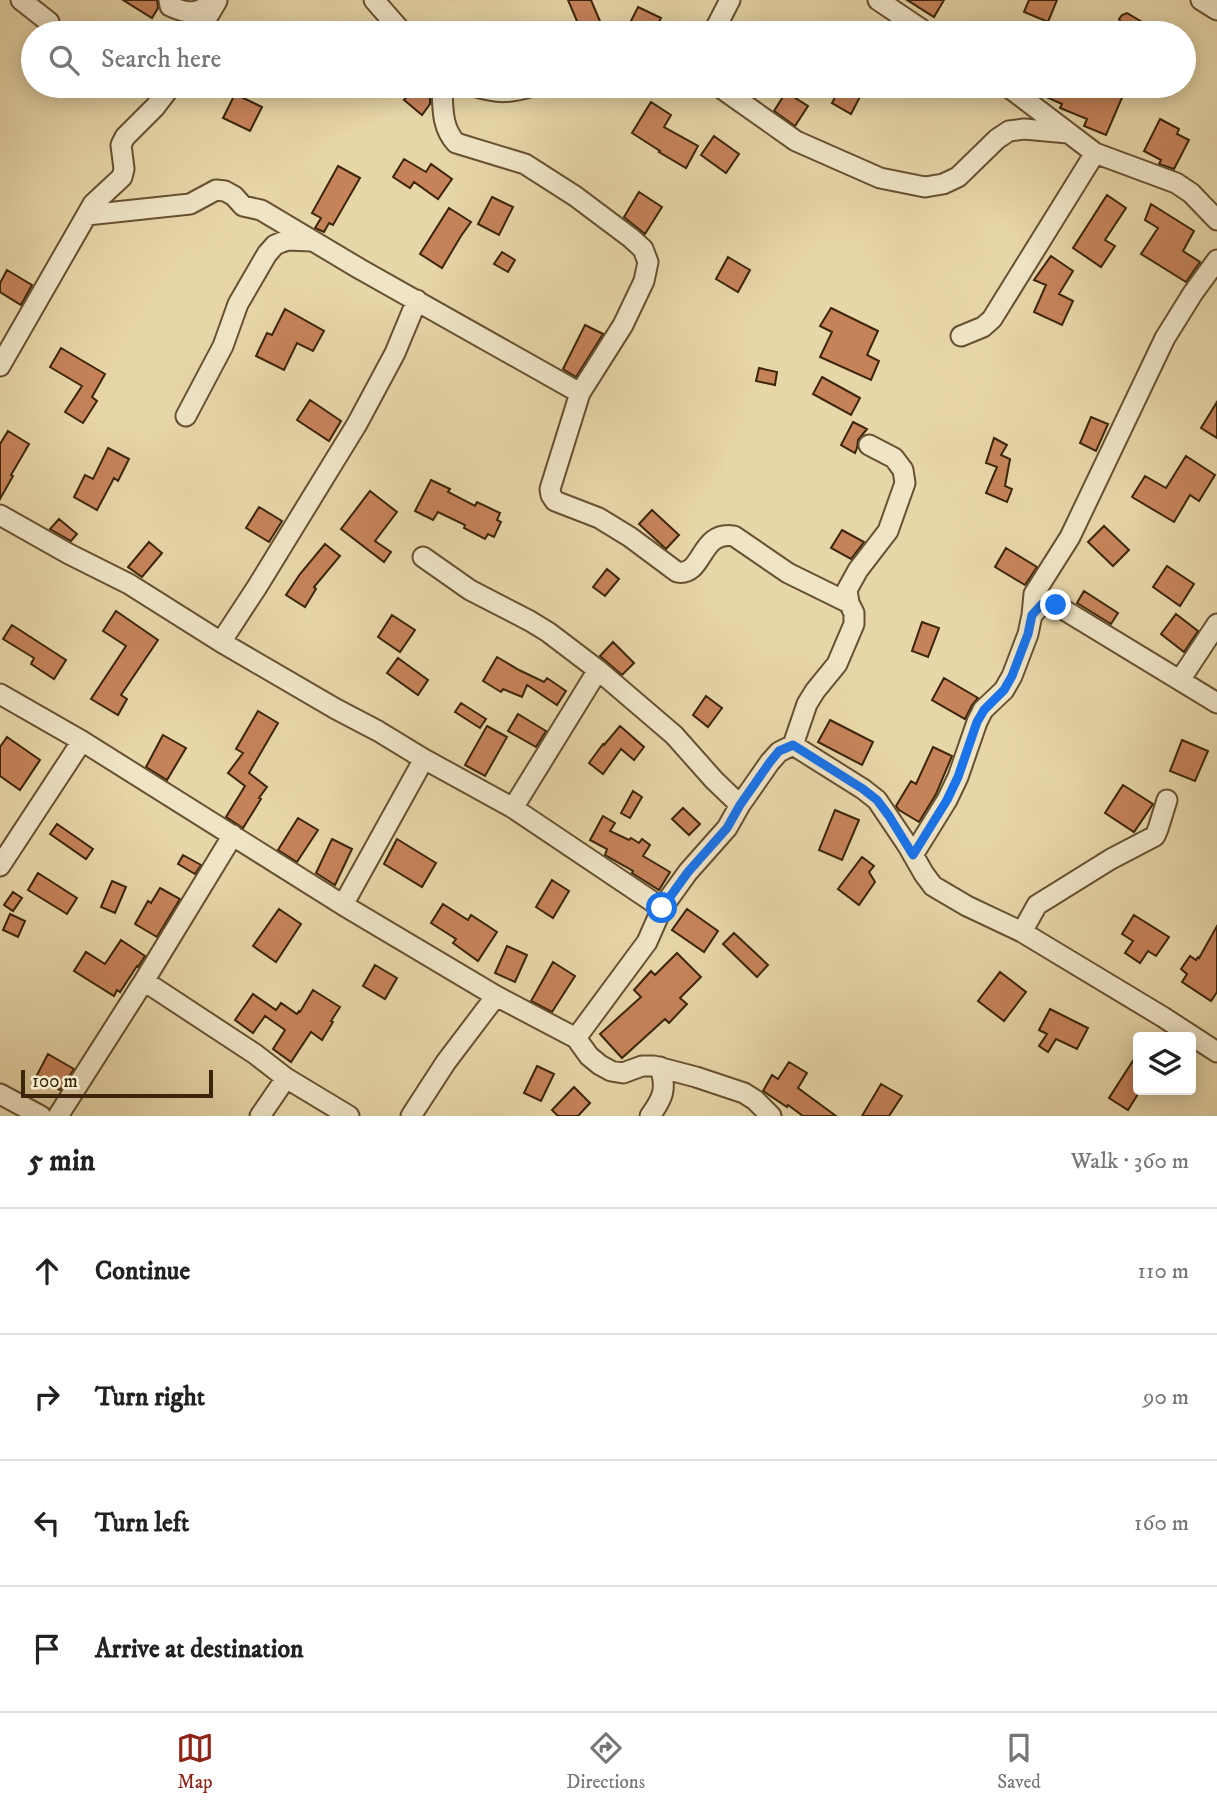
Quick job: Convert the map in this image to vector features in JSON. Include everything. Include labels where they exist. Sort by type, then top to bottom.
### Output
[{"type":"street","points":[[21,0],[48,21]]},
{"type":"street","points":[[169,0],[170,6],[183,12],[206,8],[216,0]]},
{"type":"street","points":[[205,21],[216,0]]},
{"type":"street","points":[[374,0],[392,21]]},
{"type":"street","points":[[719,21],[730,0]]},
{"type":"street","points":[[878,0],[909,21]]},
{"type":"street","points":[[1,361],[93,204],[122,177],[124,169],[121,145],[125,137],[162,98]]},
{"type":"street","points":[[443,98],[445,126],[456,143],[524,164],[575,196],[631,238],[642,249],[648,262],[644,281],[623,325],[580,393],[550,489],[555,500],[599,518],[677,572],[690,572],[713,539],[726,534],[734,536],[788,573],[849,603]]},
{"type":"street","points":[[735,98],[796,141],[880,178],[925,187],[943,184],[958,177],[1009,131],[1024,129],[1069,134]]},
{"type":"street","points":[[1024,98],[1095,153],[1176,183],[1191,193],[1217,220]]},
{"type":"street","points":[[961,336],[983,327],[992,319],[1095,153]]},
{"type":"street","points":[[87,215],[190,204],[216,190],[225,191],[243,205],[261,210],[580,393]]},
{"type":"street","points":[[186,416],[223,346],[238,304],[267,254],[275,245],[288,240],[312,241]]},
{"type":"street","points":[[913,855],[947,800],[977,722],[984,710],[1004,690],[1012,676],[1028,634],[1034,593],[1070,537],[1165,338],[1217,260]]},
{"type":"street","points":[[221,642],[357,424],[395,353],[417,300]]},
{"type":"street","points":[[576,1038],[647,942],[662,908],[688,872],[727,828],[779,751],[793,745],[807,705],[837,664],[855,624],[847,590],[858,570],[888,531],[905,483],[903,470],[894,458],[869,444]]},
{"type":"street","points":[[0,515],[129,584],[221,642],[513,808],[662,908]]},
{"type":"street","points":[[423,557],[470,590],[548,632],[598,670],[674,735],[740,805]]},
{"type":"street","points":[[1032,615],[1042,604],[1052,603],[1217,703]]},
{"type":"street","points":[[1180,680],[1217,624]]},
{"type":"street","points":[[513,808],[598,670]]},
{"type":"street","points":[[0,694],[82,741],[343,905],[496,996],[576,1038],[589,1056],[600,1065],[623,1073],[642,1066],[660,1067],[744,1093],[771,1116]]},
{"type":"street","points":[[0,866],[82,741]]},
{"type":"street","points":[[793,745],[877,800],[933,886],[967,906],[1022,932],[1217,1052]]},
{"type":"street","points":[[343,905],[424,759]]},
{"type":"street","points":[[1022,932],[1037,905],[1111,859],[1155,836],[1167,800]]},
{"type":"street","points":[[58,1116],[233,835]]},
{"type":"street","points":[[144,981],[255,1054],[286,1078],[349,1116]]},
{"type":"street","points":[[411,1116],[446,1062],[496,996]]},
{"type":"street","points":[[650,1116],[663,1093],[664,1079],[660,1067]]},
{"type":"street","points":[[260,1116],[286,1078]]},
{"type":"street","points":[[0,1094],[41,1116]]},
{"type":"building","points":[[123,0],[157,0],[158,8],[152,18]]},
{"type":"building","points":[[568,0],[591,0],[600,21],[577,21]]},
{"type":"building","points":[[907,0],[944,0],[934,17]]},
{"type":"building","points":[[1029,0],[1057,0],[1048,21],[1024,12]]},
{"type":"building","points":[[638,7],[661,18],[659,21],[631,21]]},
{"type":"building","points":[[1127,13],[1141,21],[1120,21],[1122,15]]},
{"type":"building","points":[[233,98],[243,98],[262,107],[250,131],[223,118]]},
{"type":"building","points":[[430,98],[430,104],[422,115],[404,100]]},
{"type":"building","points":[[782,98],[795,98],[808,106],[795,126],[774,111]]},
{"type":"building","points":[[835,98],[859,98],[851,114],[832,103]]},
{"type":"building","points":[[1048,98],[1122,98],[1106,135],[1084,126],[1087,119],[1060,108],[1062,104]]},
{"type":"building","points":[[651,102],[671,115],[664,127],[698,146],[686,168],[632,133]]},
{"type":"building","points":[[1160,119],[1179,129],[1177,134],[1189,140],[1174,169],[1159,164],[1161,160],[1144,151]]},
{"type":"building","points":[[714,136],[739,154],[726,173],[701,155]]},
{"type":"building","points":[[404,159],[426,172],[431,164],[452,179],[438,199],[414,182],[410,188],[393,177]]},
{"type":"building","points":[[338,166],[360,178],[333,225],[329,223],[324,232],[315,228],[321,218],[312,213]]},
{"type":"building","points":[[639,192],[662,207],[645,234],[624,217]]},
{"type":"building","points":[[1107,195],[1126,208],[1105,240],[1115,246],[1101,267],[1073,248]]},
{"type":"building","points":[[492,197],[513,207],[499,235],[478,224]]},
{"type":"building","points":[[1151,204],[1194,231],[1183,251],[1200,262],[1186,282],[1141,254],[1158,228],[1145,220]]},
{"type":"building","points":[[449,208],[471,222],[442,268],[420,254]]},
{"type":"building","points":[[502,252],[515,260],[508,272],[494,264]]},
{"type":"building","points":[[1051,256],[1073,271],[1059,294],[1073,301],[1062,325],[1034,312],[1046,285],[1034,280]]},
{"type":"building","points":[[728,257],[750,270],[738,292],[716,279]]},
{"type":"building","points":[[7,270],[32,285],[21,305],[0,292],[0,283]]},
{"type":"building","points":[[831,308],[878,331],[867,355],[879,361],[871,380],[820,357],[832,332],[820,326]]},
{"type":"building","points":[[285,309],[324,331],[313,351],[297,343],[284,370],[256,356],[267,333],[272,335]]},
{"type":"building","points":[[585,325],[603,334],[576,377],[563,369]]},
{"type":"building","points":[[61,348],[105,374],[92,397],[97,401],[83,423],[65,412],[82,386],[50,367]]},
{"type":"building","points":[[759,368],[777,372],[775,385],[756,381]]},
{"type":"building","points":[[822,377],[860,398],[851,415],[813,394]]},
{"type":"building","points":[[310,400],[341,421],[329,441],[297,420]]},
{"type":"building","points":[[1217,402],[1217,438],[1201,428]]},
{"type":"building","points":[[1091,417],[1108,424],[1096,451],[1080,443]]},
{"type":"building","points":[[853,422],[867,429],[858,440],[855,453],[841,445]]},
{"type":"building","points":[[8,431],[29,444],[0,499],[0,444]]},
{"type":"building","points":[[994,438],[1007,445],[1001,455],[1010,459],[1005,486],[1012,489],[1007,502],[986,493],[997,467],[986,463]]},
{"type":"building","points":[[108,448],[129,459],[118,481],[114,478],[97,510],[74,497],[85,475],[93,479]]},
{"type":"building","points":[[1186,456],[1215,475],[1199,501],[1190,495],[1174,522],[1132,497],[1145,476],[1166,488]]},
{"type":"building","points":[[431,480],[475,506],[477,502],[500,513],[497,520],[501,522],[494,537],[488,534],[485,539],[464,528],[465,525],[438,512],[433,520],[415,511]]},
{"type":"building","points":[[370,491],[397,512],[375,541],[391,552],[384,562],[341,529]]},
{"type":"building","points":[[259,507],[282,521],[269,542],[246,528]]},
{"type":"building","points":[[652,510],[679,535],[666,549],[639,524]]},
{"type":"building","points":[[59,519],[77,534],[71,541],[50,529]]},
{"type":"building","points":[[1104,526],[1129,550],[1113,566],[1088,542]]},
{"type":"building","points":[[842,530],[864,542],[851,559],[831,548]]},
{"type":"building","points":[[149,542],[162,553],[142,577],[128,567]]},
{"type":"building","points":[[325,544],[340,556],[314,587],[316,589],[305,607],[286,595]]},
{"type":"building","points":[[1006,548],[1037,567],[1025,585],[995,567]]},
{"type":"building","points":[[1167,566],[1194,584],[1180,606],[1153,587]]},
{"type":"building","points":[[607,569],[619,579],[605,596],[593,587]]},
{"type":"building","points":[[1084,591],[1118,613],[1111,624],[1077,603]]},
{"type":"building","points":[[116,611],[158,640],[121,695],[127,699],[118,715],[91,699],[126,646],[103,631]]},
{"type":"building","points":[[1176,614],[1198,631],[1184,652],[1161,634]]},
{"type":"building","points":[[392,615],[415,630],[400,652],[378,637]]},
{"type":"building","points":[[922,622],[939,628],[928,657],[912,651]]},
{"type":"building","points":[[12,625],[66,660],[54,679],[31,664],[34,658],[3,639]]},
{"type":"building","points":[[613,642],[634,663],[622,675],[600,656]]},
{"type":"building","points":[[497,657],[544,682],[547,678],[566,691],[557,705],[527,685],[522,697],[503,689],[501,692],[483,681]]},
{"type":"building","points":[[398,658],[428,680],[418,695],[387,673]]},
{"type":"building","points":[[944,678],[978,698],[965,719],[932,700]]},
{"type":"building","points":[[706,696],[722,708],[708,727],[693,715]]},
{"type":"building","points":[[461,703],[486,719],[480,728],[455,712]]},
{"type":"building","points":[[258,711],[278,723],[249,773],[267,787],[243,828],[226,817],[245,786],[228,773],[243,753],[236,749]]},
{"type":"building","points":[[518,714],[546,731],[536,747],[508,731]]},
{"type":"building","points":[[830,720],[873,742],[862,765],[818,742]]},
{"type":"building","points":[[487,726],[507,737],[485,776],[465,765]]},
{"type":"building","points":[[620,726],[644,747],[634,760],[621,749],[603,774],[589,763]]},
{"type":"building","points":[[163,735],[186,748],[167,780],[146,767]]},
{"type":"building","points":[[7,737],[40,760],[20,790],[0,776],[0,747]]},
{"type":"building","points":[[1182,740],[1208,751],[1195,781],[1170,771]]},
{"type":"building","points":[[933,747],[952,756],[936,794],[919,822],[896,806],[911,781],[916,784]]},
{"type":"building","points":[[1123,785],[1153,804],[1134,832],[1105,813]]},
{"type":"building","points":[[633,791],[642,797],[630,818],[621,813]]},
{"type":"building","points":[[683,808],[700,824],[689,835],[672,819]]},
{"type":"building","points":[[835,810],[859,820],[842,860],[819,850]]},
{"type":"building","points":[[603,816],[615,823],[610,831],[639,843],[642,839],[650,845],[643,856],[670,872],[659,890],[605,855],[607,849],[590,840]]},
{"type":"building","points":[[298,818],[318,830],[297,862],[278,850]]},
{"type":"building","points":[[57,824],[93,849],[86,859],[50,834]]},
{"type":"building","points":[[332,839],[352,849],[335,885],[316,873]]},
{"type":"building","points":[[397,839],[436,863],[422,887],[384,864]]},
{"type":"building","points":[[183,855],[201,865],[195,874],[178,864]]},
{"type":"building","points":[[862,857],[874,866],[869,872],[875,882],[859,905],[838,889]]},
{"type":"building","points":[[38,873],[77,898],[67,914],[28,890]]},
{"type":"building","points":[[552,880],[569,891],[553,918],[536,907]]},
{"type":"building","points":[[112,881],[126,887],[115,913],[101,907]]},
{"type":"building","points":[[160,888],[180,899],[157,937],[135,924],[148,901],[151,903]]},
{"type":"building","points":[[13,892],[22,898],[13,911],[4,905]]},
{"type":"building","points":[[443,904],[468,920],[471,915],[497,932],[478,961],[453,943],[456,939],[431,923]]},
{"type":"building","points":[[279,909],[301,924],[276,962],[253,946]]},
{"type":"building","points":[[687,909],[718,931],[704,952],[672,930]]},
{"type":"building","points":[[10,914],[25,921],[18,937],[3,930]]},
{"type":"building","points":[[1134,915],[1169,937],[1156,956],[1148,951],[1140,963],[1125,953],[1133,941],[1122,934]]},
{"type":"building","points":[[1217,926],[1217,992],[1211,1001],[1182,982],[1187,974],[1181,969],[1190,956],[1196,960],[1199,958]]},
{"type":"building","points":[[734,933],[768,965],[757,977],[723,944]]},
{"type":"building","points":[[121,940],[145,956],[120,992],[117,990],[114,996],[74,971],[86,952],[105,964]]},
{"type":"building","points":[[507,946],[527,955],[515,982],[495,973]]},
{"type":"building","points":[[677,953],[701,977],[680,998],[687,1004],[669,1023],[665,1019],[622,1058],[600,1034],[641,997],[634,990],[651,971],[655,975]]},
{"type":"building","points":[[553,962],[575,976],[552,1012],[531,1001]]},
{"type":"building","points":[[375,965],[397,978],[385,999],[363,986]]},
{"type":"building","points":[[1000,972],[1026,992],[1004,1021],[978,1001]]},
{"type":"building","points":[[313,990],[340,1007],[322,1040],[311,1032],[291,1062],[273,1049],[285,1030],[265,1016],[253,1033],[235,1020],[253,994],[276,1010],[281,1003],[297,1014]]},
{"type":"building","points":[[1050,1009],[1088,1028],[1077,1049],[1056,1039],[1048,1052],[1039,1046],[1047,1034],[1039,1030]]},
{"type":"building","points":[[48,1054],[74,1069],[60,1090],[36,1077]]},
{"type":"building","points":[[1133,1061],[1133,1095],[1137,1095],[1128,1110],[1109,1098]]},
{"type":"building","points":[[789,1062],[807,1073],[798,1088],[836,1116],[803,1116],[763,1091],[772,1075],[778,1079]]},
{"type":"building","points":[[537,1066],[554,1074],[541,1101],[524,1093]]},
{"type":"building","points":[[881,1084],[902,1096],[889,1116],[862,1116]]},
{"type":"building","points":[[574,1087],[590,1103],[578,1116],[558,1116],[552,1110]]},
{"type":"route","points":[[662,908],[688,872],[727,828],[770,762],[779,751],[793,745],[877,800],[913,855],[947,800],[977,722],[984,710],[1004,690],[1012,676],[1028,634],[1032,615],[1042,604],[1056,605]]}]
